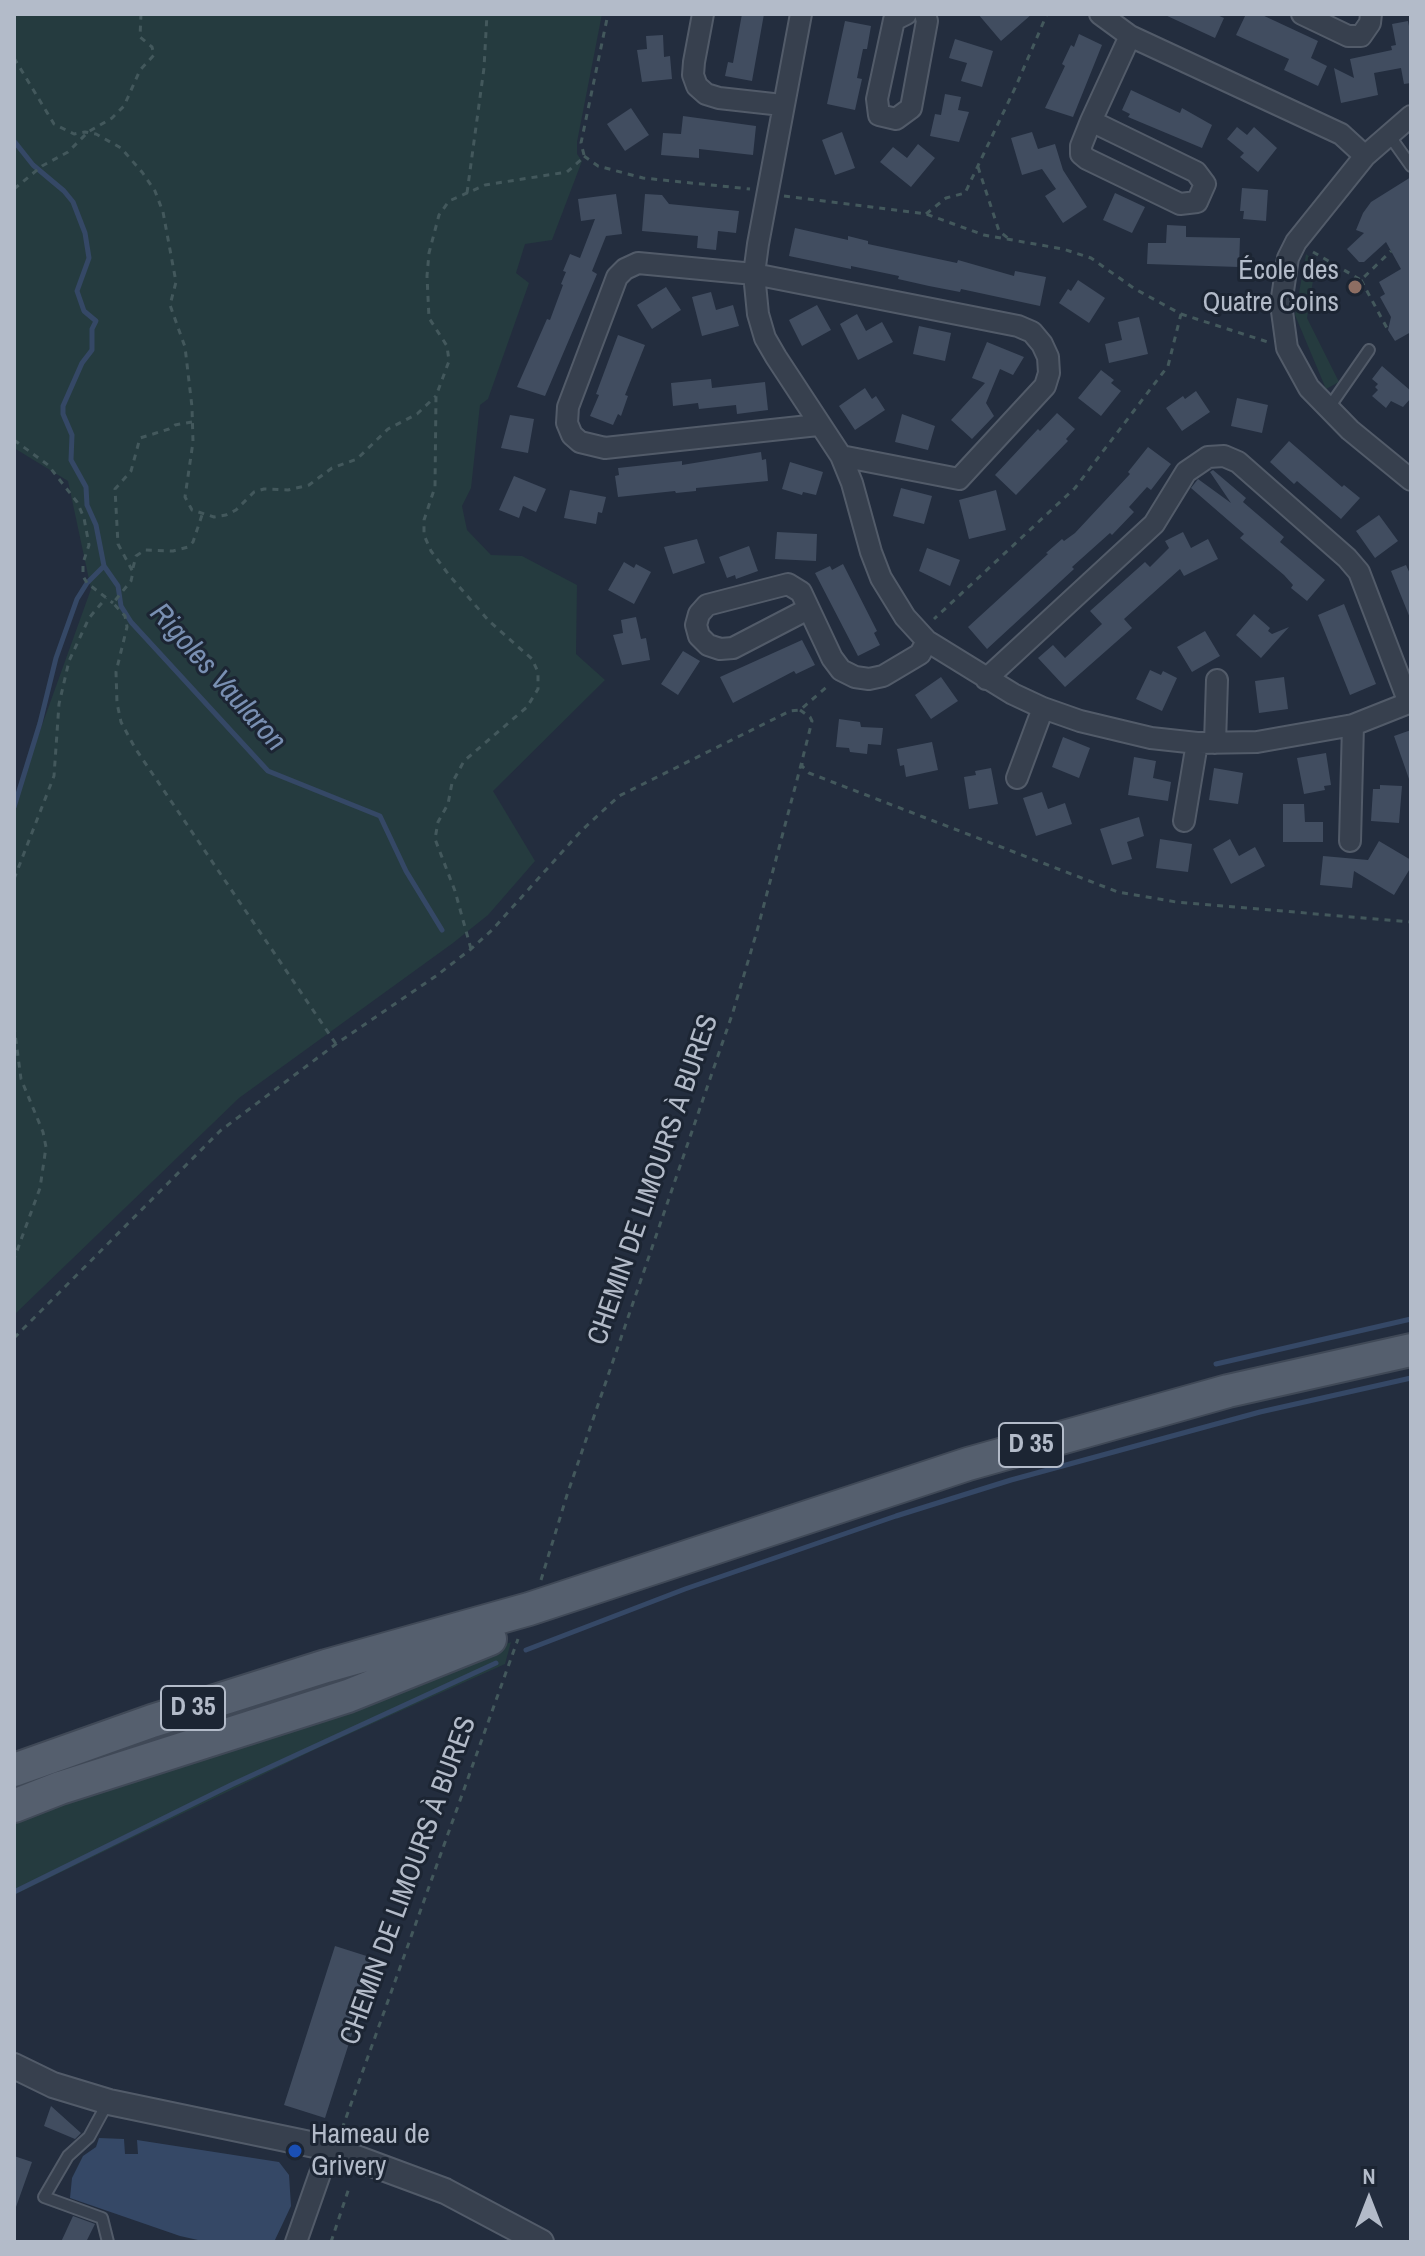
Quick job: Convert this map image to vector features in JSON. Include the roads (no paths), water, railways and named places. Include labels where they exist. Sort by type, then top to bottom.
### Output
[{"type":"main road","name":"D 35","points":[[14,1806],[88,1779],[348,1696],[526,1617],[658,1566],[858,1499],[1062,1436],[1228,1391],[1411,1350]]},
{"type":"main road","name":"D 35","points":[[14,1770],[75,1746],[326,1666],[526,1617]]},
{"type":"street","points":[[703,14],[694,62],[693,75],[697,86],[706,94],[719,98],[782,105]]},
{"type":"street","points":[[801,14],[782,105],[754,274],[758,314],[765,338],[818,425],[841,456],[881,578],[905,617],[927,641],[986,679],[1043,708],[1117,731],[1206,743],[1270,740],[1353,725],[1410,702],[1359,572],[1238,462],[1224,456],[1208,457],[1186,472],[1154,524],[986,679]]},
{"type":"street","points":[[906,14],[894,20],[877,99],[879,115],[896,119],[911,108],[927,21],[925,14]]},
{"type":"street","points":[[1100,14],[1130,36],[1341,134],[1365,156]]},
{"type":"street","points":[[1302,14],[1348,36],[1361,36],[1370,23],[1371,14]]},
{"type":"street","points":[[1091,121],[1196,172],[1205,184],[1197,202],[1180,204],[1081,154],[1091,121],[1130,36]]},
{"type":"street","points":[[1411,116],[1365,156],[1296,242],[1288,258],[1282,293],[1287,348],[1309,388],[1328,409],[1411,480]]},
{"type":"street","points":[[818,425],[605,448],[580,442],[572,435],[567,423],[568,407],[617,277],[638,263],[754,274],[1018,326],[1032,332],[1048,357],[1049,373],[1045,386],[959,479],[841,456]]},
{"type":"street","points":[[808,609],[733,648],[720,649],[708,645],[699,636],[696,625],[699,614],[707,605],[788,584],[801,592],[832,658],[841,670],[855,677],[869,679],[883,676],[909,663],[920,654],[927,641]]},
{"type":"street","points":[[1184,821],[1206,743],[1217,680]]},
{"type":"street","points":[[1017,778],[1043,708]]},
{"type":"street","points":[[1350,841],[1353,725]]},
{"type":"street","points":[[14,2066],[53,2085],[109,2102],[329,2148],[445,2191],[541,2242]]},
{"type":"street","points":[[296,2242],[329,2148]]},
{"type":"lane","points":[[1389,135],[1411,166]]},
{"type":"lane","points":[[1328,409],[1369,350]]},
{"type":"lane","points":[[108,2242],[102,2218],[44,2197],[68,2156],[89,2137],[109,2102]]},
{"type":"water","points":[[99,2138],[124,2139],[125,2154],[138,2154],[137,2140],[279,2162],[289,2175],[291,2206],[274,2242],[207,2242],[180,2236],[70,2198],[72,2178],[83,2156],[96,2147]]},
{"type":"waterway","points":[[14,141],[33,165],[73,202],[85,233],[89,258],[77,291],[84,311],[96,321],[92,329],[92,350],[82,363],[63,406],[63,414],[72,435],[71,460],[86,487],[87,505],[96,525],[104,566],[77,599],[56,658],[14,807]]},
{"type":"waterway","name":"Rigoles Vaularon","points":[[104,566],[118,586],[121,606],[131,622],[268,771],[380,816],[406,871],[442,930]]},
{"type":"waterway","points":[[1216,1364],[1411,1319]]},
{"type":"waterway","points":[[526,1650],[685,1589],[1011,1480],[1260,1412],[1411,1378]]},
{"type":"waterway","points":[[14,1892],[231,1785],[496,1663]]},
{"type":"place","name":"École des Quatre Coins","points":[[1355,287]]},
{"type":"place","name":"Hameau de Grivery","points":[[295,2151]]}]
